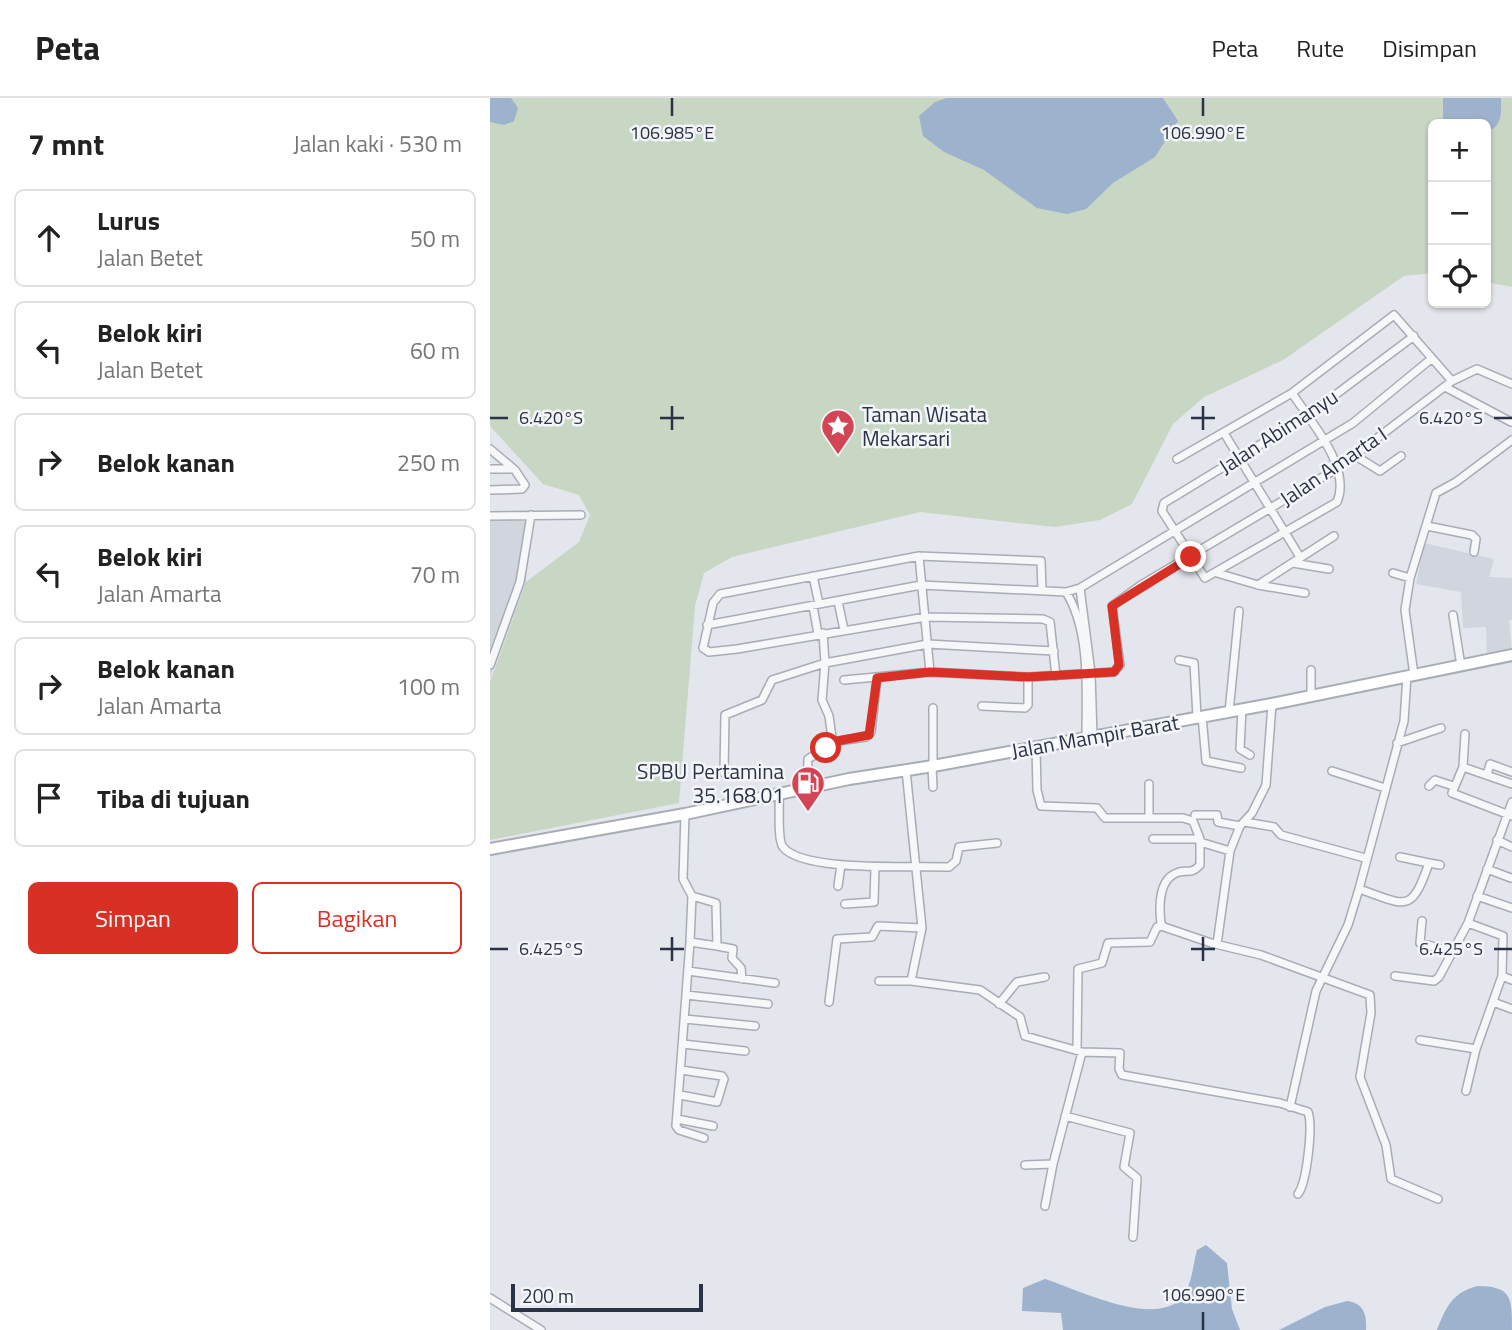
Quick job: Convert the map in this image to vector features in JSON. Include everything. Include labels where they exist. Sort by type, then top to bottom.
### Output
[{"type":"street","points":[[1177,460],[1292,393],[1394,314],[1452,381]]},
{"type":"street","name":"Jalan Abimanyu","points":[[1174,531],[1163,511],[1164,503],[1307,416],[1414,336]]},
{"type":"street","points":[[707,625],[921,584],[1066,592],[1080,588],[1353,423],[1431,359]]},
{"type":"street","name":"Jalan Amarta I","points":[[1088,673],[1114,672],[1119,665],[1112,606],[1338,468],[1452,381],[1478,369],[1512,384]]},
{"type":"street","points":[[1445,387],[1511,422]]},
{"type":"street","points":[[1174,531],[1205,578],[1337,502],[1340,493],[1338,468],[1292,393]]},
{"type":"street","points":[[1224,433],[1300,557]]},
{"type":"street","points":[[1290,1107],[1307,1022],[1322,976],[1348,925],[1404,721],[1411,675],[1405,619],[1410,578],[1434,498],[1440,488],[1456,482],[1512,440]]},
{"type":"street","points":[[490,449],[522,478],[525,485],[522,489],[490,490]]},
{"type":"street","points":[[1354,455],[1380,471],[1401,456]]},
{"type":"street","points":[[490,470],[510,469]]},
{"type":"street","points":[[490,665],[520,582],[531,515]]},
{"type":"street","points":[[490,516],[581,515]]},
{"type":"street","points":[[1427,526],[1472,535],[1476,539],[1474,552]]},
{"type":"street","points":[[1258,585],[1334,536]]},
{"type":"street","points":[[919,556],[930,672]]},
{"type":"street","points":[[1042,590],[1041,561],[919,556],[720,594],[713,603],[703,648],[709,652],[926,617],[1046,619],[1050,622],[1056,676]]},
{"type":"street","points":[[1292,563],[1329,569]]},
{"type":"street","points":[[1217,573],[1258,585],[1305,593]]},
{"type":"street","points":[[1393,573],[1410,578]]},
{"type":"street","points":[[813,576],[825,663],[822,700],[829,716],[832,742]]},
{"type":"street","points":[[1080,588],[1079,609],[1088,673],[1089,738]]},
{"type":"street","points":[[1066,592],[1079,609]]},
{"type":"street","points":[[838,601],[844,630]]},
{"type":"street","points":[[1228,712],[1240,611]]},
{"type":"street","points":[[1453,615],[1461,666]]},
{"type":"street","points":[[724,773],[725,715],[762,700],[772,680],[825,663],[928,644],[1054,651]]},
{"type":"street","name":"Jalan Mampir Barat","points":[[490,849],[681,815],[779,793],[1272,704],[1512,655]]},
{"type":"street","points":[[1180,660],[1194,663],[1206,761],[1241,768]]},
{"type":"street","points":[[1311,670],[1311,696]]},
{"type":"street","points":[[844,680],[930,672],[1028,677],[1088,673]]},
{"type":"street","points":[[982,706],[1025,708],[1028,705],[1028,677]]},
{"type":"street","points":[[807,788],[808,759],[832,742],[869,735],[877,678]]},
{"type":"street","points":[[1217,944],[1230,851],[1242,824],[1266,785],[1272,704]]},
{"type":"street","points":[[933,708],[933,787]]},
{"type":"street","points":[[1242,709],[1240,749],[1250,755]]},
{"type":"street","points":[[1397,743],[1441,728]]},
{"type":"street","points":[[1465,734],[1463,766],[1452,793],[1509,815]]},
{"type":"street","points":[[1035,747],[1037,790],[1041,806],[1092,807],[1099,810],[1105,818],[1190,819],[1200,841],[1200,865],[1190,872],[1179,872],[1169,877],[1164,885],[1159,908],[1163,926]]},
{"type":"street","points":[[1487,775],[1490,764],[1512,772]]},
{"type":"street","points":[[1463,766],[1512,784]]},
{"type":"street","points":[[906,770],[922,928],[911,981]]},
{"type":"street","points":[[1332,771],[1385,788]]},
{"type":"street","points":[[1429,786],[1435,780],[1453,786]]},
{"type":"street","points":[[1149,784],[1149,817]]},
{"type":"street","points":[[779,793],[780,842],[783,848],[805,858],[874,868],[949,867],[956,861],[959,847],[997,843]]},
{"type":"street","points":[[1395,976],[1434,981],[1454,952],[1468,923],[1512,802]]},
{"type":"street","points":[[681,815],[683,879],[692,896],[677,1119],[679,1130],[704,1139]]},
{"type":"street","points":[[1195,815],[1217,815],[1218,822],[1273,827],[1281,835],[1365,858]]},
{"type":"street","points":[[1153,839],[1200,841],[1230,851]]},
{"type":"street","points":[[1497,840],[1512,847]]},
{"type":"street","points":[[1400,857],[1440,865]]},
{"type":"street","points":[[1359,889],[1405,902],[1419,894],[1429,863]]},
{"type":"street","points":[[838,886],[841,865]]},
{"type":"street","points":[[845,904],[874,902],[874,868]]},
{"type":"street","points":[[1487,869],[1511,878]]},
{"type":"street","points":[[692,896],[716,903],[717,946]]},
{"type":"street","points":[[1477,896],[1512,908]]},
{"type":"street","points":[[1422,921],[1420,943],[1454,952]]},
{"type":"street","points":[[1466,1091],[1476,1049],[1502,976],[1503,936],[1468,923]]},
{"type":"street","points":[[829,1002],[837,939],[872,937],[877,926],[922,928]]},
{"type":"street","points":[[1045,1206],[1080,1051],[1078,969],[1102,963],[1108,943],[1150,942],[1157,926],[1261,955],[1370,995],[1371,1013],[1360,1077],[1386,1145],[1388,1175],[1391,1179],[1438,1199]]},
{"type":"street","points":[[690,942],[733,949],[732,958],[741,968],[742,979]]},
{"type":"street","points":[[688,971],[775,983]]},
{"type":"street","points":[[999,1004],[1017,982],[1045,976]]},
{"type":"street","points":[[1502,976],[1512,980]]},
{"type":"street","points":[[879,981],[911,981],[980,990],[1022,1020],[1025,1036],[1080,1051],[1120,1052],[1119,1069],[1122,1075],[1308,1112],[1309,1149],[1302,1188],[1298,1194]]},
{"type":"street","points":[[686,995],[768,1004]]},
{"type":"street","points":[[1493,1002],[1512,1009]]},
{"type":"street","points":[[685,1019],[755,1027]]},
{"type":"street","points":[[1420,1040],[1476,1049]]},
{"type":"street","points":[[683,1044],[745,1051]]},
{"type":"street","points":[[680,1095],[717,1102],[724,1079],[722,1076],[681,1070]]},
{"type":"street","points":[[1065,1116],[1130,1133],[1124,1167],[1137,1175],[1133,1237]]},
{"type":"street","points":[[677,1119],[713,1126]]},
{"type":"street","points":[[1025,1164],[1053,1164]]},
{"type":"street","points":[[490,1298],[541,1330]]},
{"type":"shaded area","points":[[490,512],[529,512],[526,582],[490,678]]},
{"type":"shaded area","points":[[1424,543],[1494,559],[1489,577],[1512,578],[1512,620],[1509,620],[1512,652],[1487,657],[1486,627],[1463,628],[1461,592],[1416,584]]},
{"type":"green space","name":"Taman Wisata Mekarsari","points":[[490,98],[1512,98],[1512,287],[1491,283],[1491,119],[1428,119],[1428,274],[1404,276],[1283,360],[1204,397],[1173,424],[1132,504],[1100,520],[1055,527],[920,512],[732,557],[704,573],[695,606],[679,803],[490,840],[490,682],[526,582],[579,542],[590,515],[579,495],[543,484],[490,426]]},
{"type":"water","points":[[490,98],[511,98],[518,108],[514,121],[504,125],[490,122]]},
{"type":"water","points":[[947,98],[1163,98],[1178,121],[1155,157],[1113,183],[1086,209],[1067,214],[1037,208],[984,170],[944,152],[923,136],[919,116],[935,102]]},
{"type":"water","points":[[1443,98],[1501,98],[1500,119],[1491,130],[1491,119],[1443,119]]},
{"type":"water","points":[[1206,1245],[1227,1263],[1232,1309],[1240,1330],[1063,1330],[1061,1313],[1022,1311],[1023,1288],[1045,1279],[1116,1304],[1155,1309],[1171,1305],[1186,1291],[1197,1250]]},
{"type":"water","points":[[1477,1286],[1497,1288],[1508,1296],[1512,1330],[1437,1330],[1451,1302],[1461,1293]]},
{"type":"water","points":[[1347,1301],[1361,1307],[1366,1319],[1366,1330],[1279,1330],[1325,1307]]},
{"type":"place","name":"Taman Wisata Mekarsari","points":[[838,456]]},
{"type":"place","name":"SPBU Pertamina 35.168.01","points":[[808,813]]},
{"type":"route","points":[[826,748],[832,742],[869,735],[877,678],[930,672],[1028,677],[1118,670],[1112,606],[1191,557]]}]
